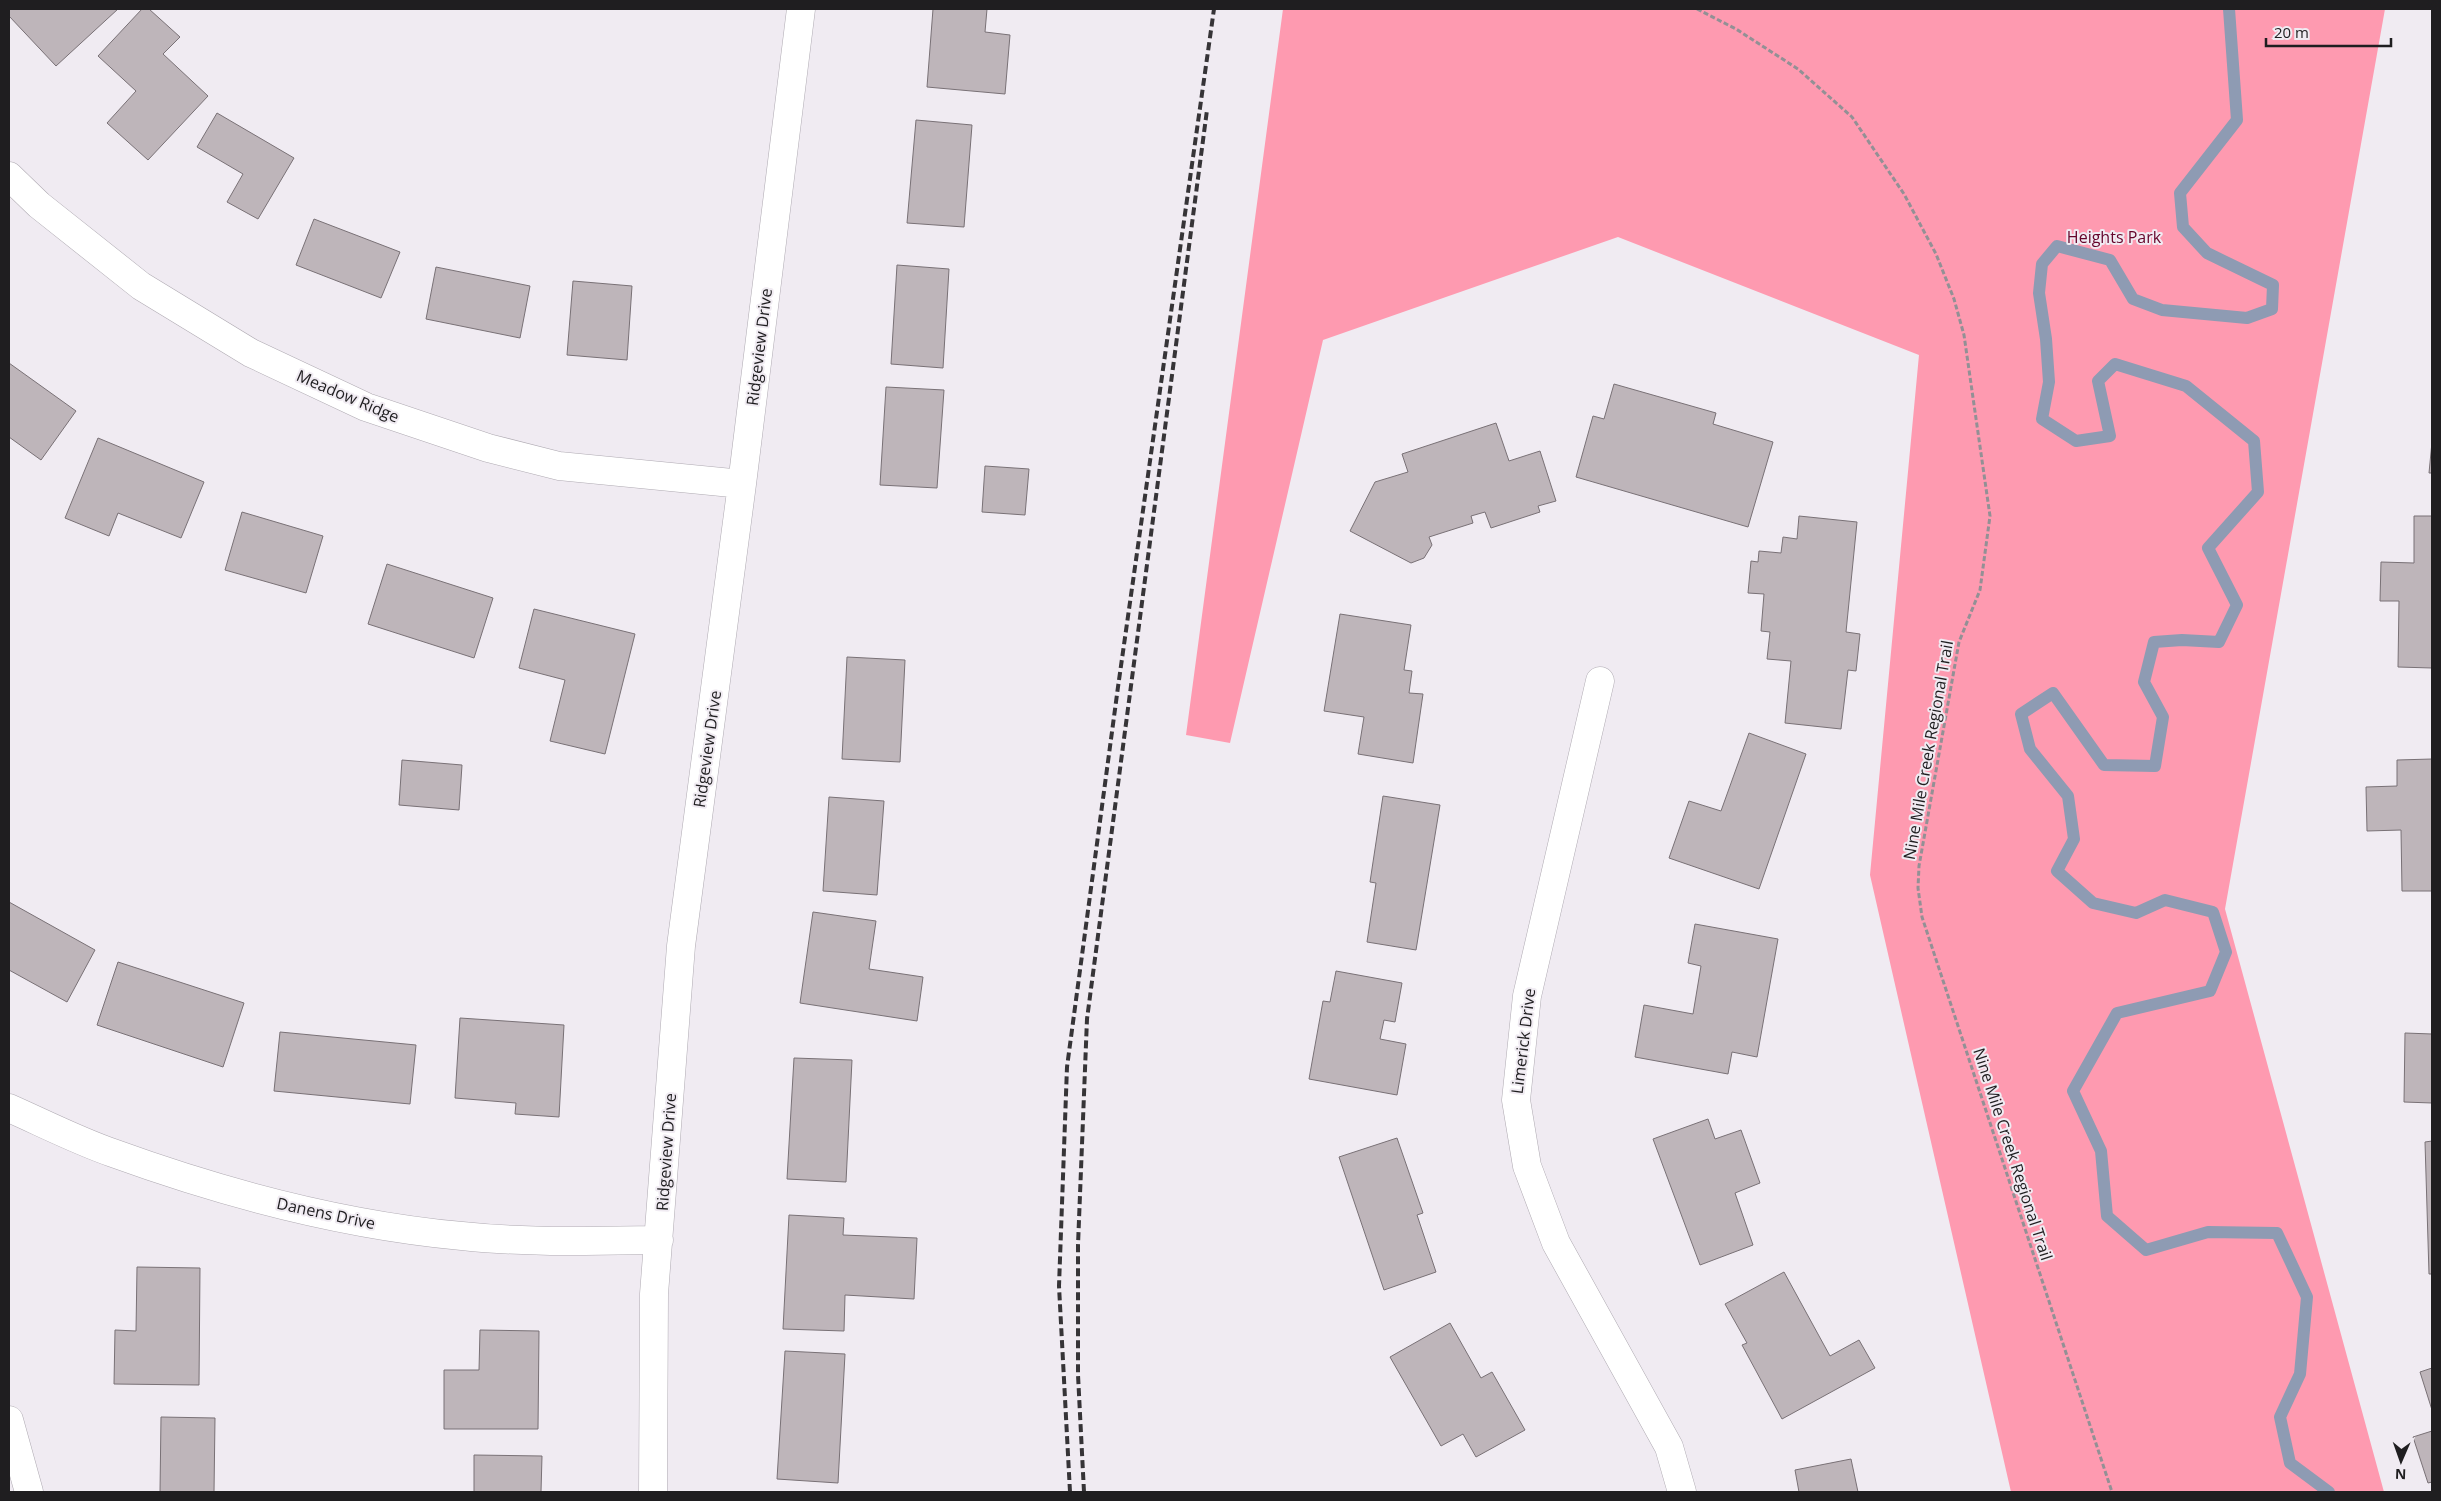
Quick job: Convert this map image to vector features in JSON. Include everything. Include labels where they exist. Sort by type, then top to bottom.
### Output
[{"type":"street","name":"Ridgeview Drive","points":[[653,1492],[654,1294],[681,946],[742,484],[801,9]]},
{"type":"street","name":"Meadow Ridge","points":[[9,176],[39,206],[141,286],[251,353],[366,407],[488,448],[559,466],[742,484]]},
{"type":"street","name":"Limerick Drive","points":[[1600,681],[1528,996],[1516,1100],[1527,1166],[1556,1243],[1669,1447],[1682,1492]]},
{"type":"street","name":"Danens Drive","points":[[9,1108],[111,1153],[226,1192],[341,1219],[461,1236],[532,1242],[659,1240]]},
{"type":"street","points":[[9,1420],[29,1492]]},
{"type":"path","name":"Nine Mile Creek Regional Trail","points":[[1697,9],[1736,29],[1798,69],[1852,117],[1904,194],[1922,228],[1954,299],[1962,326],[1990,516],[1980,590],[1959,642],[1918,866],[1918,888],[1922,917],[2112,1492]]},
{"type":"green space","name":"Heights Park","points":[[1283,9],[2385,9],[2225,909],[2384,1492],[2011,1492],[1870,875],[1919,355],[1618,237],[1323,340],[1230,743],[1186,735]]},
{"type":"building","points":[[9,9],[118,9],[56,66],[9,16]]},
{"type":"building","points":[[142,9],[149,9],[180,37],[163,54],[208,96],[148,160],[107,123],[136,91],[98,56]]},
{"type":"building","points":[[933,9],[987,9],[985,32],[1010,35],[1005,94],[927,87]]},
{"type":"building","points":[[217,113],[294,158],[258,219],[227,202],[243,174],[197,147]]},
{"type":"building","points":[[916,120],[972,125],[964,227],[907,223]]},
{"type":"building","points":[[314,219],[400,252],[381,298],[296,265]]},
{"type":"building","points":[[897,265],[949,269],[943,368],[891,364]]},
{"type":"building","points":[[436,267],[530,286],[520,338],[426,319]]},
{"type":"building","points":[[573,281],[632,286],[627,360],[567,355]]},
{"type":"building","points":[[9,363],[76,411],[41,460],[9,437]]},
{"type":"building","points":[[1614,384],[1716,413],[1713,424],[1773,442],[1748,527],[1576,477],[1593,416],[1604,419]]},
{"type":"building","points":[[886,387],[944,390],[937,488],[880,485]]},
{"type":"building","points":[[1496,423],[1509,461],[1540,451],[1556,501],[1538,506],[1540,512],[1491,528],[1485,512],[1471,516],[1473,523],[1429,537],[1432,545],[1424,558],[1411,563],[1350,531],[1375,482],[1408,472],[1402,454]]},
{"type":"building","points":[[98,438],[204,482],[181,538],[118,513],[109,536],[65,518]]},
{"type":"building","points":[[2432,442],[2432,473],[2429,473]]},
{"type":"building","points":[[985,466],[1029,469],[1025,515],[982,512]]},
{"type":"building","points":[[242,512],[323,536],[306,593],[225,570]]},
{"type":"building","points":[[1799,516],[1857,522],[1846,632],[1860,634],[1856,671],[1848,670],[1841,729],[1785,723],[1791,661],[1767,659],[1770,632],[1761,631],[1764,594],[1748,593],[1751,561],[1758,562],[1759,551],[1781,553],[1783,537],[1797,539]]},
{"type":"building","points":[[2414,516],[2432,516],[2432,668],[2398,667],[2399,601],[2380,601],[2381,562],[2414,563]]},
{"type":"building","points":[[387,564],[493,598],[474,658],[368,624]]},
{"type":"building","points":[[534,609],[635,634],[605,754],[550,741],[565,680],[519,668]]},
{"type":"building","points":[[1340,614],[1411,625],[1404,670],[1412,671],[1409,693],[1423,694],[1413,763],[1358,754],[1364,717],[1324,711]]},
{"type":"building","points":[[847,657],[905,660],[900,762],[842,759]]},
{"type":"building","points":[[1749,733],[1806,754],[1759,889],[1669,858],[1689,801],[1721,811]]},
{"type":"building","points":[[2432,759],[2432,891],[2402,891],[2401,830],[2367,831],[2366,787],[2397,786],[2397,760]]},
{"type":"building","points":[[402,760],[462,765],[459,810],[399,805]]},
{"type":"building","points":[[1383,796],[1440,805],[1416,950],[1367,942],[1376,883],[1370,882]]},
{"type":"building","points":[[829,797],[884,801],[877,895],[823,891]]},
{"type":"building","points":[[9,902],[95,950],[67,1002],[9,970]]},
{"type":"building","points":[[813,912],[876,921],[869,969],[923,977],[917,1021],[800,1003]]},
{"type":"building","points":[[1695,924],[1778,939],[1757,1057],[1732,1052],[1728,1074],[1635,1057],[1644,1005],[1693,1014],[1701,966],[1688,963]]},
{"type":"building","points":[[118,962],[244,1003],[223,1067],[97,1025]]},
{"type":"building","points":[[1336,971],[1402,983],[1395,1022],[1384,1020],[1380,1039],[1406,1044],[1397,1095],[1309,1079],[1323,1001],[1330,1002]]},
{"type":"building","points":[[460,1018],[564,1025],[559,1117],[515,1114],[516,1103],[455,1098]]},
{"type":"building","points":[[280,1032],[416,1045],[410,1104],[274,1091]]},
{"type":"building","points":[[2405,1033],[2432,1034],[2432,1103],[2404,1102]]},
{"type":"building","points":[[794,1058],[852,1060],[846,1182],[787,1179]]},
{"type":"building","points":[[1708,1119],[1715,1139],[1741,1130],[1760,1183],[1735,1193],[1753,1245],[1700,1265],[1653,1139]]},
{"type":"building","points":[[1397,1138],[1423,1213],[1417,1215],[1436,1272],[1384,1290],[1339,1157]]},
{"type":"building","points":[[2432,1141],[2432,1274],[2429,1274],[2425,1142]]},
{"type":"building","points":[[789,1215],[844,1218],[843,1235],[917,1238],[914,1299],[845,1295],[844,1331],[783,1329]]},
{"type":"building","points":[[137,1267],[200,1268],[199,1385],[114,1384],[115,1330],[136,1331]]},
{"type":"building","points":[[1784,1272],[1830,1356],[1859,1340],[1875,1368],[1782,1419],[1742,1345],[1747,1343],[1725,1304]]},
{"type":"building","points":[[1450,1323],[1481,1378],[1492,1372],[1525,1430],[1476,1457],[1463,1434],[1441,1446],[1390,1357]]},
{"type":"building","points":[[480,1330],[539,1331],[538,1429],[444,1429],[444,1370],[479,1370]]},
{"type":"building","points":[[785,1351],[845,1354],[838,1483],[777,1479]]},
{"type":"building","points":[[2432,1368],[2432,1410],[2420,1372]]},
{"type":"building","points":[[161,1417],[215,1418],[214,1492],[160,1492]]},
{"type":"building","points":[[2432,1431],[2432,1482],[2428,1483],[2413,1437]]},
{"type":"building","points":[[474,1455],[542,1456],[541,1492],[474,1492]]},
{"type":"building","points":[[1851,1459],[1858,1492],[1799,1492],[1795,1470]]},
{"type":"waterway","points":[[2229,9],[2237,120],[2180,193],[2183,227],[2207,253],[2273,285],[2272,309],[2247,318],[2162,310],[2133,299],[2110,260],[2057,246],[2042,264],[2039,293],[2046,339],[2049,382],[2042,419],[2076,441],[2110,436],[2098,381],[2115,364],[2186,386],[2254,441],[2258,492],[2208,548],[2237,605],[2219,642],[2182,640],[2154,642],[2144,682],[2163,717],[2155,766],[2104,765],[2053,693],[2021,714],[2030,749],[2068,796],[2074,839],[2057,871],[2093,903],[2136,913],[2165,900],[2213,912],[2226,952],[2210,991],[2117,1013],[2073,1091],[2101,1151],[2107,1216],[2146,1250],[2208,1232],[2277,1233],[2307,1297],[2300,1374],[2280,1417],[2290,1463],[2329,1492]]},
{"type":"railway","points":[[1070,1492],[1059,1286],[1067,1067],[1118,687],[1214,9]]},
{"type":"railway","points":[[1084,1492],[1078,1375],[1078,1245],[1087,1019],[1207,110]]}]
